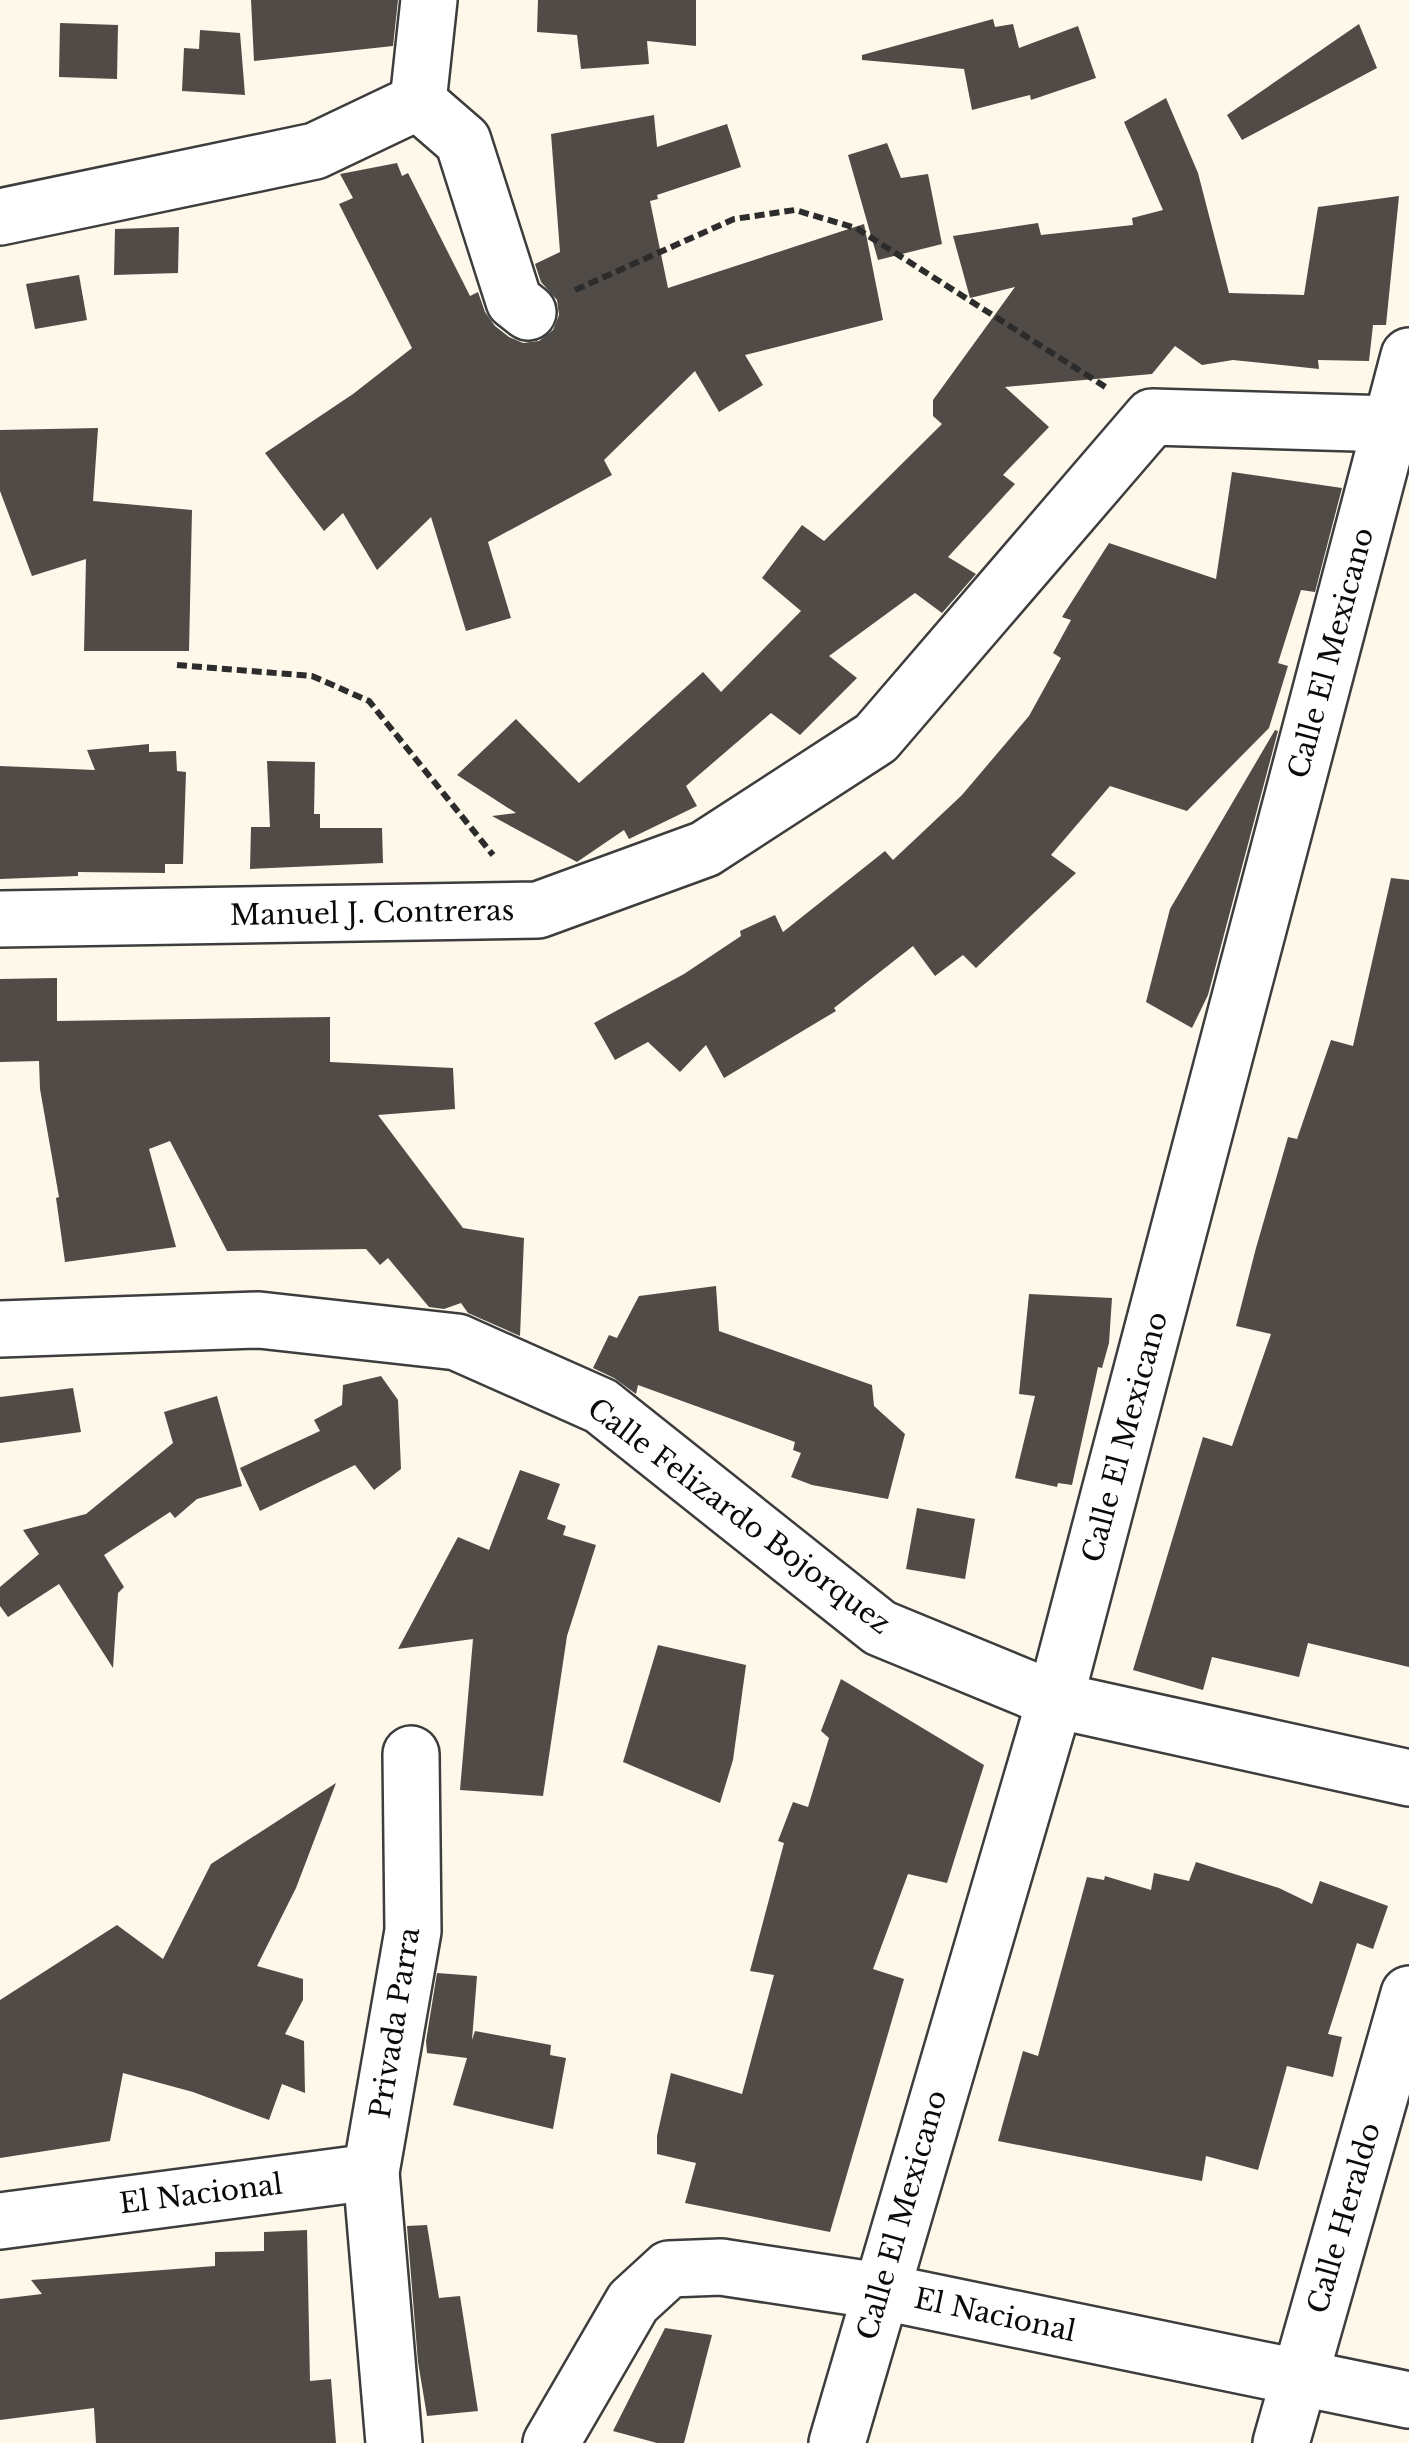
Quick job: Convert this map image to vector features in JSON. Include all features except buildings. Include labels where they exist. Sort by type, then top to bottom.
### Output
[{"type":"street","points":[[418,102],[429,0]]},
{"type":"street","points":[[0,218],[315,151],[418,102]]},
{"type":"street","points":[[418,102],[463,141],[514,301],[528,312]]},
{"type":"street","name":"Calle El Mexicano","points":[[837,2443],[1056,1700],[1400,426],[1409,356]]},
{"type":"street","points":[[1152,416],[1400,426]]},
{"type":"street","name":"Manuel J. Contreras","points":[[0,919],[538,910],[704,849],[876,738],[1152,416]]},
{"type":"street","name":"Calle Felizardo Bojorquez","points":[[0,1329],[258,1320],[457,1342],[601,1406],[880,1628],[1056,1700],[1409,1778]]},
{"type":"street","name":"Privada Parra","points":[[371,2172],[413,1932],[411,1754]]},
{"type":"street","name":"Calle Heraldo","points":[[1280,2443],[1409,1994]]},
{"type":"street","points":[[371,2172],[394,2443]]},
{"type":"street","name":"El Nacional","points":[[0,2221],[371,2172]]},
{"type":"street","name":"El Nacional","points":[[551,2443],[632,2302],[669,2269],[721,2267],[879,2291],[1409,2400]]},
{"type":"path","points":[[528,312],[734,219],[796,210],[856,228],[1152,416]]},
{"type":"path","points":[[177,666],[312,676],[369,702],[538,910]]}]
